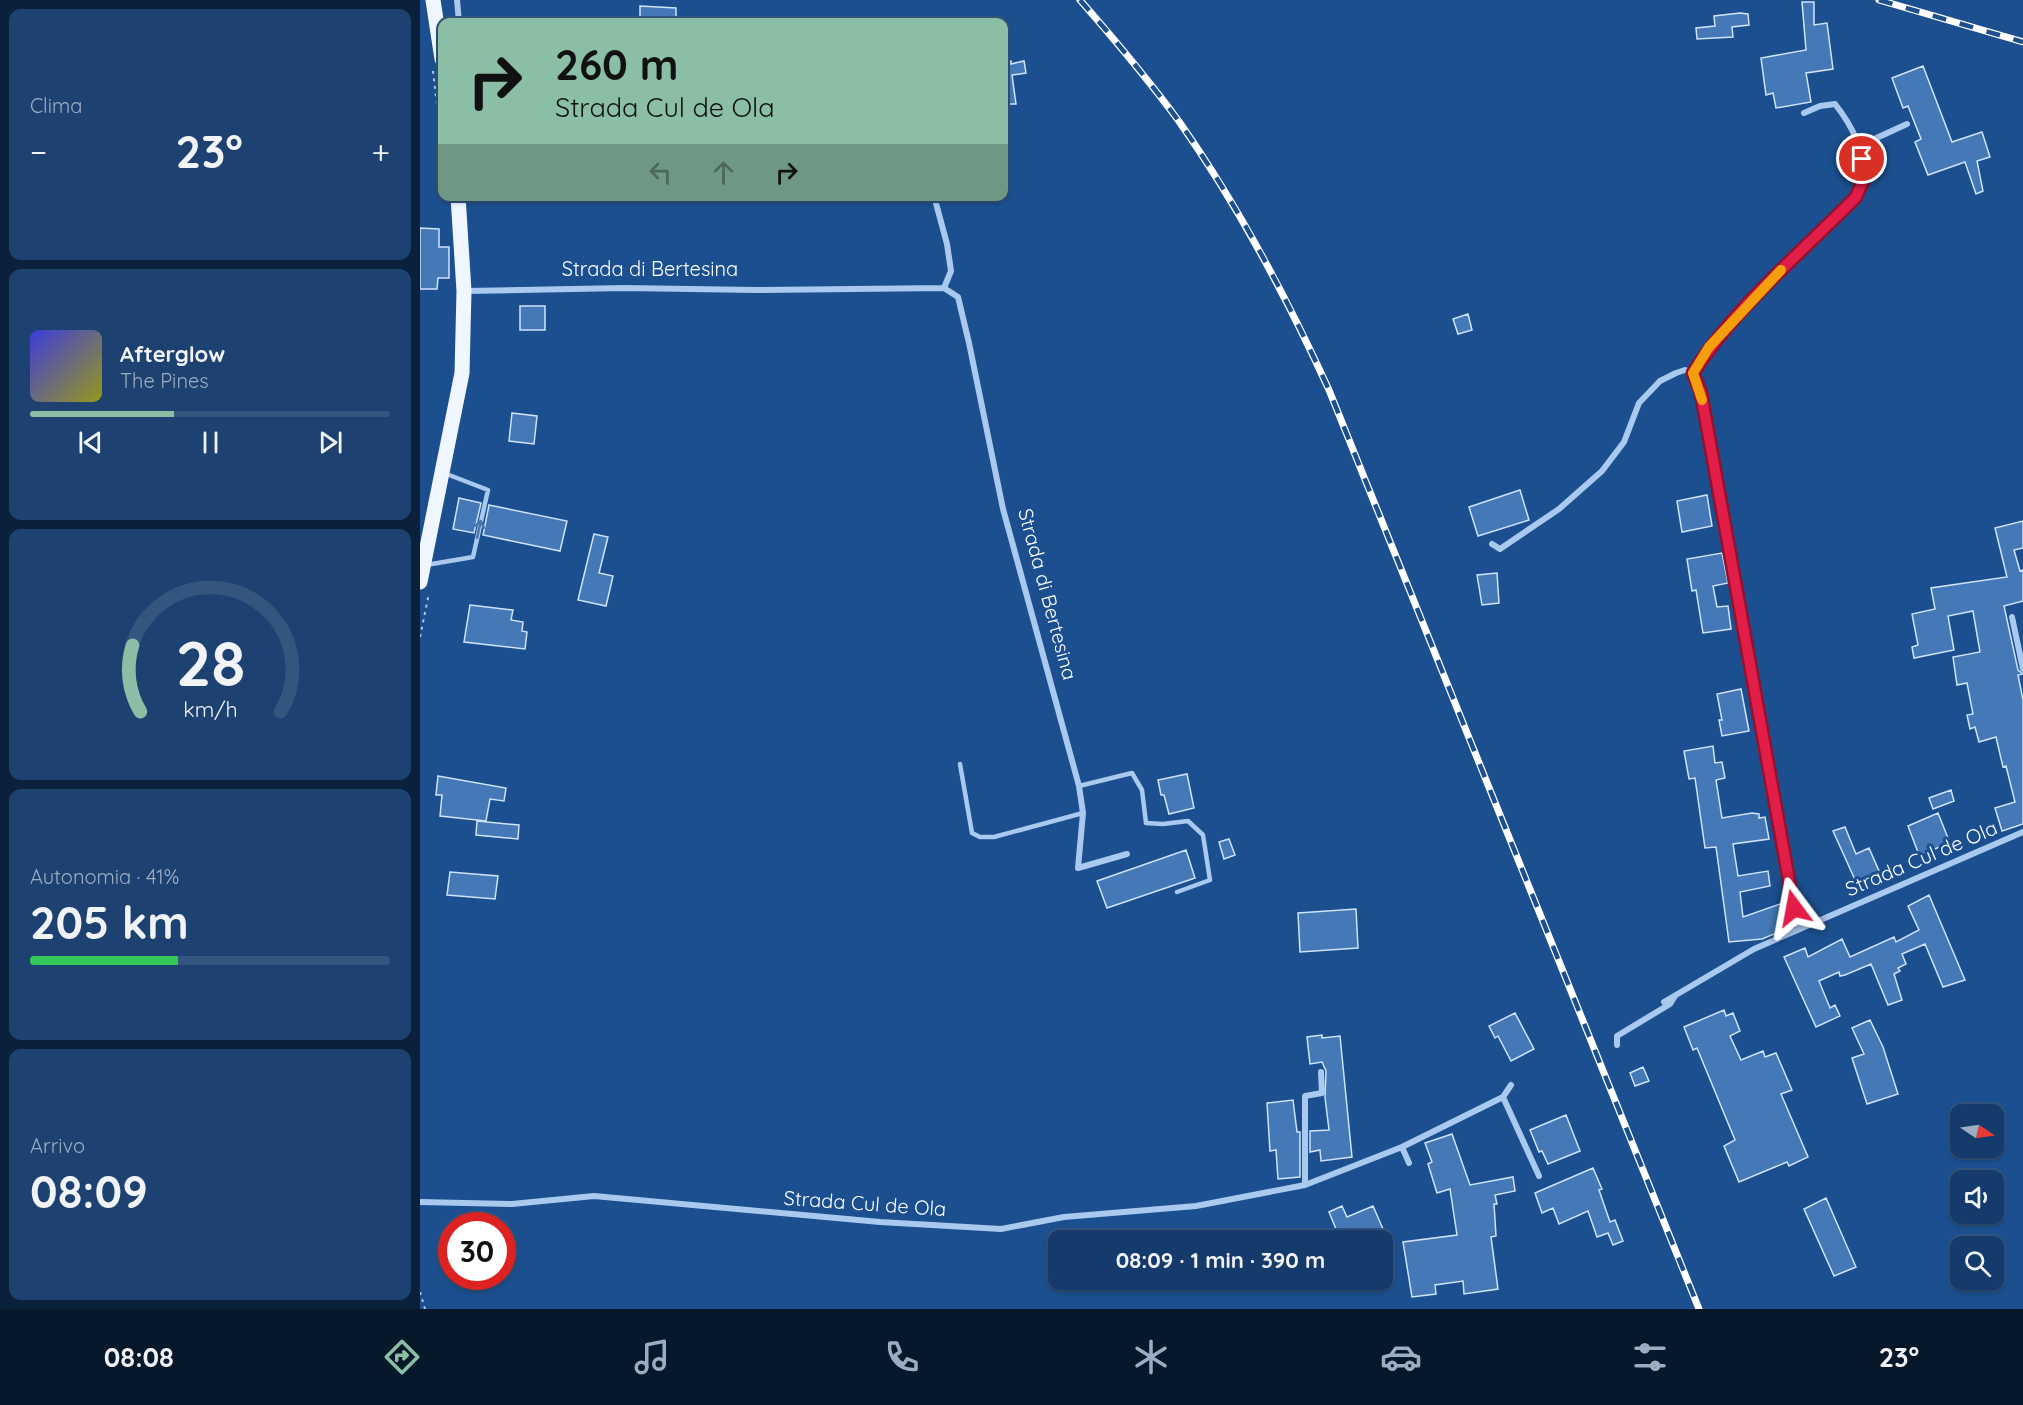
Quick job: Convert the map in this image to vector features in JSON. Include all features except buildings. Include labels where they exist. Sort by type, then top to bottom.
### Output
[{"type":"main road","points":[[433,0],[437,60]]},
{"type":"main road","points":[[420,582],[462,373],[464,291],[458,201]]},
{"type":"street","points":[[457,0],[459,18]]},
{"type":"street","points":[[1693,373],[1709,347],[1856,197],[1863,181],[1859,146],[1846,119],[1835,104],[1820,106],[1804,113]]},
{"type":"street","points":[[1859,146],[1907,124]]},
{"type":"street","points":[[935,201],[947,244],[951,271],[944,288]]},
{"type":"street","name":"Strada di Bertesina","points":[[464,291],[624,288],[745,290],[944,288],[958,297],[1003,509],[1079,786],[1083,813],[1078,868],[1127,854]]},
{"type":"street","points":[[1492,544],[1500,549],[1575,496],[1616,455],[1640,402],[1660,381],[1685,370],[1693,373],[1701,393],[1788,888],[1799,929]]},
{"type":"street","points":[[2012,617],[2023,669]]},
{"type":"street","name":"Strada Cul de Ola","points":[[1664,1002],[1754,949],[2023,832]]},
{"type":"street","name":"Strada Cul de Ola","points":[[1617,1045],[1617,1036],[1670,1004],[1675,995]]},
{"type":"street","points":[[1650,1026],[1652,1015]]},
{"type":"street","points":[[1305,1185],[1305,1096],[1322,1093],[1321,1072]]},
{"type":"street","name":"Strada Cul de Ola","points":[[420,1202],[512,1204],[594,1196],[880,1222],[1001,1229],[1064,1217],[1196,1206],[1305,1185],[1402,1147],[1503,1097],[1511,1085]]},
{"type":"street","points":[[1503,1097],[1539,1176]]},
{"type":"street","points":[[1402,1147],[1409,1163]]},
{"type":"lane","points":[[423,565],[473,557],[488,490],[443,473]]},
{"type":"lane","points":[[960,764],[972,833],[980,837],[994,837],[1083,813]]},
{"type":"lane","points":[[1079,786],[1132,773],[1142,790],[1146,823],[1163,824],[1188,821],[1203,836],[1210,880],[1177,892]]},
{"type":"path","points":[[437,60],[438,78]]},
{"type":"path","points":[[420,1292],[425,1309]]},
{"type":"railway","points":[[1080,0],[1154,89],[1200,152],[1260,252],[1313,355],[1699,1309]]},
{"type":"railway","points":[[1879,0],[2023,42]]},
{"type":"slow traffic","points":[[1702,400],[1693,373],[1709,347],[1781,270]]},
{"type":"route","points":[[1794,908],[1788,888],[1701,393],[1693,373],[1709,347],[1731,323],[1777,274],[1856,197],[1863,181],[1862,159]]}]
